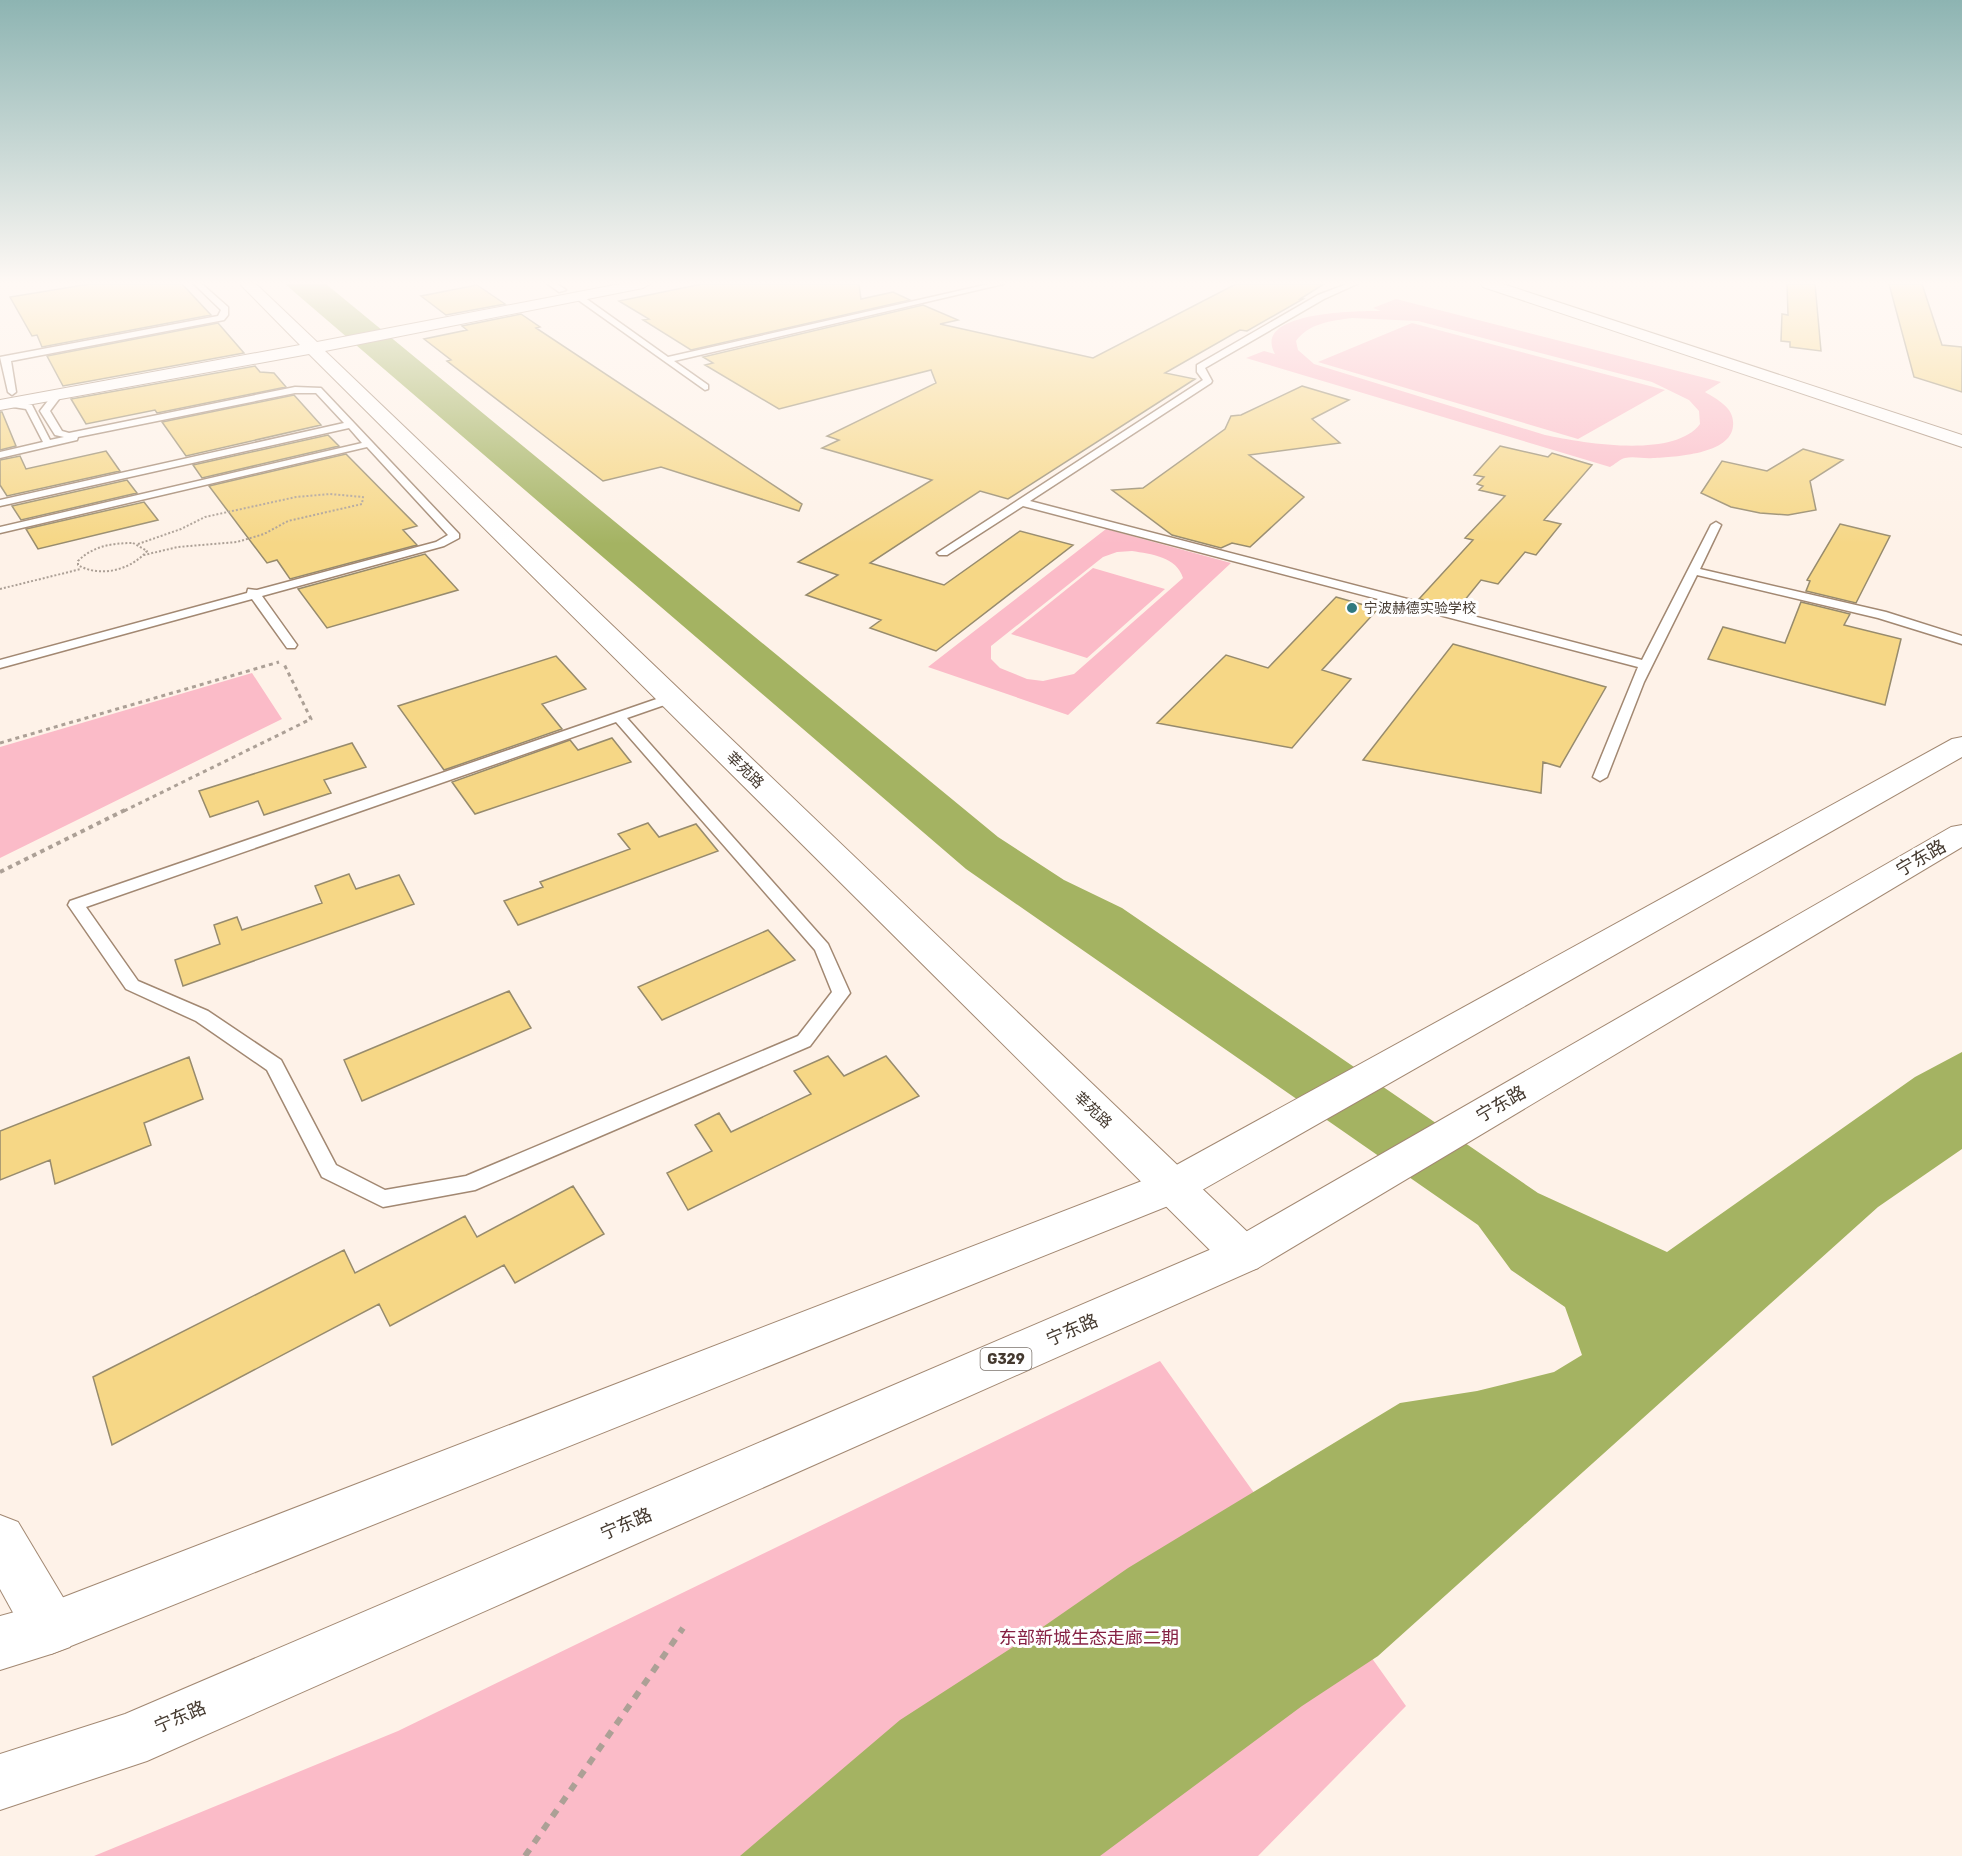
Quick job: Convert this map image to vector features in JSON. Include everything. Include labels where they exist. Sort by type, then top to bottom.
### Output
[{"type":"main road","points":[[5,399],[164,371]]},
{"type":"main road","points":[[5,399],[57,395],[180,371]]},
{"type":"main road","name":"莘苑路","points":[[352,371],[671,698],[1049,1068],[1174,1186],[1243,1256]]},
{"type":"main road","points":[[1749,371],[1962,441]]},
{"type":"main road","points":[[1801,371],[1895,401]]},
{"type":"main road","points":[[0,1643],[51,1628],[1174,1186],[1962,745]]},
{"type":"main road","name":"宁东路","points":[[0,1782],[127,1740],[1243,1256],[1962,834]]},
{"type":"main road","points":[[0,1540],[51,1628]]},
{"type":"lane","points":[[4,371],[5,399],[29,407],[46,440]]},
{"type":"lane","points":[[682,371],[705,387]]},
{"type":"lane","points":[[943,553],[1208,381],[1201,371]]},
{"type":"lane","points":[[0,453],[46,440],[295,390],[318,390],[345,426]]},
{"type":"lane","points":[[0,453],[297,393],[311,397],[345,426],[444,534],[423,544],[0,664]]},
{"type":"lane","points":[[57,395],[45,411],[58,433],[69,436]]},
{"type":"lane","points":[[0,530],[73,500],[345,426]]},
{"type":"lane","points":[[0,503],[73,500],[365,446]]},
{"type":"lane","points":[[1022,501],[1646,664]]},
{"type":"lane","points":[[1600,777],[1646,664],[1716,525]]},
{"type":"lane","points":[[1694,571],[1882,615],[1962,640]]},
{"type":"lane","points":[[253,593],[291,645]]},
{"type":"lane","points":[[0,658],[253,593]]},
{"type":"lane","points":[[619,717],[822,948],[841,993],[804,1041],[468,1184],[383,1199],[329,1171],[274,1065],[202,1016],[132,985],[76,905],[671,698]]},
{"type":"path","points":[[0,589],[82,569],[109,570],[131,564],[144,555],[178,547],[237,542],[264,534],[288,521],[362,504],[363,497],[330,494],[296,497],[205,518],[182,529],[138,544],[111,544],[90,551],[78,561],[78,566],[82,569]]},
{"type":"path","points":[[138,544],[145,547],[147,551],[144,555]]},
{"type":"path","points":[[0,743],[283,661],[311,719],[0,872]]},
{"type":"path","points":[[525,1856],[683,1628]]},
{"type":"green space","points":[[1288,371],[1336,371],[1545,435],[1582,442],[1627,446],[1670,442],[1687,435],[1700,424],[1699,411],[1689,400],[1652,382],[1608,371],[1676,371],[1721,382],[1705,392],[1725,405],[1731,414],[1733,426],[1730,435],[1723,443],[1687,455],[1625,458],[1610,467]]},
{"type":"green space","points":[[1347,371],[1592,371],[1665,390],[1578,439]]},
{"type":"green space","points":[[1106,529],[1231,563],[1068,715],[928,667]],"holes":[[[1132,551],[1155,555],[1169,561],[1180,571],[1183,578],[1074,674],[1043,681],[1027,679],[1000,668],[991,659],[991,646],[1103,557],[1117,552]]]},
{"type":"green space","points":[[1093,568],[1165,589],[1087,658],[1011,634]]},
{"type":"green space","points":[[252,673],[282,719],[0,858],[0,747]]},
{"type":"green space","name":"东部新城生态走廊二期","points":[[1160,1361],[1406,1706],[1258,1856],[94,1856],[398,1731]]},
{"type":"shaded area","points":[[386,371],[431,371],[998,837],[1064,880],[1122,908],[1538,1193],[1667,1252],[1915,1077],[1962,1052],[1962,1149],[1878,1207],[1378,1656],[1302,1706],[1100,1856],[740,1856],[900,1720],[1024,1640],[1128,1568],[1400,1403],[1477,1391],[1554,1372],[1582,1355],[1565,1307],[1511,1270],[1478,1225],[966,869]]},
{"type":"building","points":[[55,371],[147,371],[63,386]]},
{"type":"building","points":[[229,371],[274,373],[286,387],[157,413],[155,410],[86,424],[71,399]]},
{"type":"building","points":[[459,371],[600,371],[802,504],[799,511],[661,467],[603,481]]},
{"type":"building","points":[[714,371],[929,371],[779,409]]},
{"type":"building","points":[[931,371],[1169,371],[1165,373],[1195,379],[1008,499],[980,491],[870,563],[944,585],[1020,531],[1073,545],[936,651],[870,628],[881,620],[806,595],[838,575],[798,562],[932,480],[822,448],[839,440],[827,436],[936,383]]},
{"type":"building","points":[[1912,371],[1962,371],[1962,392],[1914,377]]},
{"type":"building","points":[[1302,386],[1349,400],[1312,419],[1340,443],[1249,455],[1304,497],[1250,547],[1232,543],[1221,548],[1172,535],[1112,490],[1143,488],[1225,429],[1231,416],[1241,415]]},
{"type":"building","points":[[294,395],[321,425],[186,456],[162,422]]},
{"type":"building","points":[[0,412],[2,412],[16,446],[0,450]]},
{"type":"building","points":[[328,435],[339,446],[202,478],[193,465]]},
{"type":"building","points":[[1500,446],[1548,457],[1552,453],[1592,465],[1544,520],[1561,524],[1536,555],[1525,552],[1498,584],[1481,580],[1460,606],[1419,599],[1473,540],[1465,538],[1505,496],[1479,490],[1483,486],[1477,484],[1484,477],[1474,475]]},
{"type":"building","points":[[1803,449],[1843,460],[1810,481],[1816,510],[1788,515],[1760,513],[1731,507],[1701,493],[1722,461],[1767,471]]},
{"type":"building","points":[[106,451],[120,471],[7,496],[0,485],[0,460],[20,456],[26,469]]},
{"type":"building","points":[[346,454],[417,526],[403,530],[417,545],[290,579],[277,560],[267,563],[209,486]]},
{"type":"building","points":[[127,480],[137,493],[21,520],[12,506]]},
{"type":"building","points":[[144,502],[158,520],[38,549],[26,529]]},
{"type":"building","points":[[1840,524],[1890,536],[1856,603],[1806,591],[1810,581],[1807,580]]},
{"type":"building","points":[[425,554],[458,590],[327,628],[298,589]]},
{"type":"building","points":[[1336,597],[1378,609],[1322,670],[1351,679],[1292,748],[1157,723],[1226,655],[1268,668]]},
{"type":"building","points":[[1801,602],[1850,614],[1844,625],[1901,639],[1885,705],[1708,659],[1723,627],[1785,643]]},
{"type":"building","points":[[1453,644],[1606,687],[1560,767],[1543,762],[1541,793],[1363,760]]},
{"type":"building","points":[[556,656],[586,689],[542,704],[562,729],[444,770],[398,706]]},
{"type":"building","points":[[612,738],[631,762],[475,814],[452,782],[570,740],[578,750]]},
{"type":"building","points":[[352,743],[366,767],[324,780],[331,793],[264,815],[258,801],[210,817],[199,791]]},
{"type":"building","points":[[648,823],[659,837],[696,824],[718,851],[518,925],[504,901],[543,887],[540,882],[630,849],[618,834]]},
{"type":"building","points":[[349,874],[356,889],[399,875],[414,904],[183,986],[175,960],[220,944],[214,925],[237,917],[242,930],[322,903],[315,886]]},
{"type":"building","points":[[768,930],[795,960],[662,1020],[638,987]]},
{"type":"building","points":[[509,991],[531,1028],[362,1101],[344,1060]]},
{"type":"building","points":[[828,1056],[844,1076],[886,1056],[919,1096],[688,1210],[667,1173],[712,1151],[695,1125],[719,1113],[731,1132],[811,1094],[794,1071]]},
{"type":"building","points":[[189,1057],[203,1099],[144,1123],[151,1145],[55,1184],[50,1160],[0,1180],[0,1131]]},
{"type":"building","points":[[573,1186],[604,1234],[515,1283],[504,1265],[390,1326],[379,1304],[112,1445],[93,1377],[344,1250],[355,1273],[465,1216],[477,1237]]},
{"type":"place","name":"宁波赫德实验学校","points":[[1352,608]]}]
